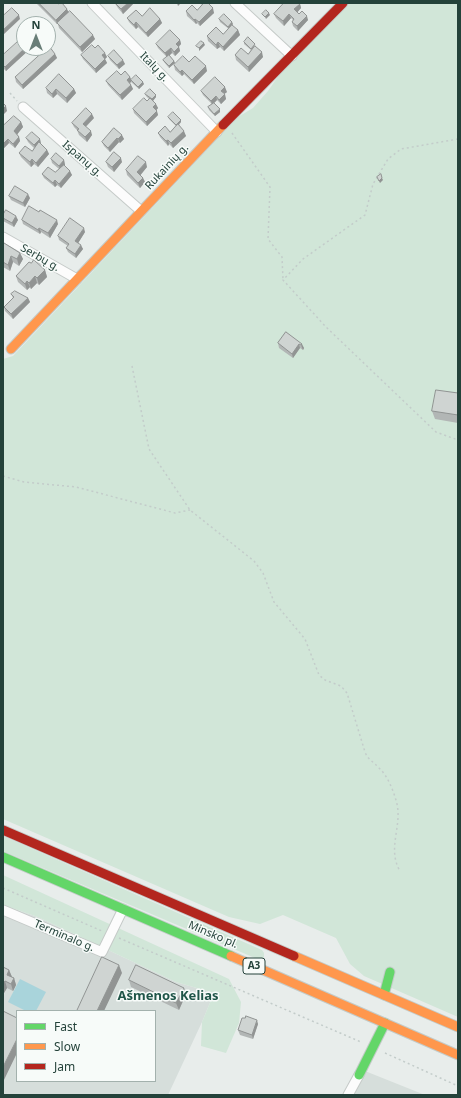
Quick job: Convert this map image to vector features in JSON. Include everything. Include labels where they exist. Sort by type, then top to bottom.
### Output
[{"type":"main road","name":"Rukainių g.","points":[[11,349],[224,124],[343,3]]},
{"type":"main road","name":"Minsko pl.","points":[[3,830],[458,1027]]},
{"type":"main road","name":"Minsko pl.","points":[[3,857],[458,1055]]},
{"type":"main road","points":[[286,963],[332,980],[362,986]]},
{"type":"main road","points":[[264,970],[273,964]]},
{"type":"main road","points":[[384,995],[390,972]]},
{"type":"main road","points":[[359,1075],[385,1023]]},
{"type":"street","name":"Italų g.","points":[[92,3],[217,132]]},
{"type":"street","points":[[235,3],[292,56]]},
{"type":"street","name":"Ispanų g.","points":[[22,107],[141,211]]},
{"type":"street","name":"Serbų g.","points":[[3,237],[77,279]]},
{"type":"street","name":"Terminalo g.","points":[[3,910],[102,952],[123,909]]},
{"type":"street","points":[[348,1095],[359,1075]]},
{"type":"path","points":[[10,94],[22,107]]},
{"type":"path","points":[[224,124],[270,187],[268,239],[282,257],[283,280],[326,327],[436,432],[458,440]]},
{"type":"path","points":[[283,280],[303,259],[365,215],[374,184],[388,159],[401,149],[458,139]]},
{"type":"path","points":[[132,366],[149,449],[190,510],[254,562],[264,573],[274,602],[306,639],[319,675],[325,680],[342,686],[347,693],[365,752],[368,758],[380,768],[386,777],[398,806],[394,853],[395,862],[400,871]]},
{"type":"path","points":[[3,476],[24,482],[76,488],[175,514],[190,510]]},
{"type":"path","points":[[3,888],[458,1086]]},
{"type":"shaded area","points":[[3,905],[38,917],[176,982],[214,993],[168,1095],[3,1095]]},
{"type":"shaded area","points":[[365,1071],[425,1095],[351,1095]]},
{"type":"green space","points":[[347,3],[458,3],[458,1017],[364,976],[350,964],[336,938],[283,915],[260,924],[229,917],[3,819],[3,359],[13,356],[238,117],[253,108],[268,91],[279,75]]},
{"type":"green space","points":[[3,836],[262,950],[264,953],[264,958],[262,961],[3,851]]},
{"type":"green space","points":[[3,875],[229,979],[241,1002],[239,1023],[226,1053],[201,1046],[202,1022],[214,993],[176,982],[38,917],[3,905]]},
{"type":"water","points":[[20,979],[46,992],[37,1010],[24,1010],[8,1002]]},
{"type":"building","points":[[39,3],[62,3],[67,9],[56,20],[56,16],[52,16]]},
{"type":"building","points":[[128,3],[121,9],[116,4]]},
{"type":"building","points":[[204,3],[208,3],[213,8],[199,22],[195,19],[194,20],[186,11],[192,5],[197,10]]},
{"type":"building","points":[[284,3],[299,3],[300,4],[294,9],[299,14],[302,11],[307,16],[297,26],[292,22],[294,19],[289,14],[283,21],[274,14]]},
{"type":"building","points":[[12,8],[19,15],[16,16],[16,18],[3,30],[3,16]]},
{"type":"building","points":[[150,8],[160,19],[146,33],[136,22],[134,25],[127,18],[136,10],[142,16]]},
{"type":"building","points":[[266,10],[269,13],[265,17],[262,14]]},
{"type":"building","points":[[70,11],[93,35],[80,47],[57,23]]},
{"type":"building","points":[[224,14],[232,22],[228,27],[219,19]]},
{"type":"building","points":[[232,25],[238,30],[223,47],[218,42],[216,45],[207,36],[216,27],[223,34]]},
{"type":"building","points":[[170,30],[180,40],[176,44],[179,47],[174,52],[171,48],[165,53],[156,44]]},
{"type":"building","points":[[248,37],[255,44],[251,49],[244,42]]},
{"type":"building","points":[[201,41],[204,43],[199,48],[196,46]]},
{"type":"building","points":[[16,43],[17,56],[5,67],[3,65],[3,55]]},
{"type":"building","points":[[92,45],[95,48],[98,45],[105,53],[102,55],[105,59],[95,69],[81,55]]},
{"type":"building","points":[[255,46],[262,52],[248,67],[235,55],[241,48],[248,54]]},
{"type":"building","points":[[114,50],[123,60],[117,65],[108,56]]},
{"type":"building","points":[[169,55],[174,61],[169,66],[163,60]]},
{"type":"building","points":[[38,56],[53,56],[22,85],[15,77]]},
{"type":"building","points":[[183,56],[189,62],[195,56],[206,66],[192,80],[182,70],[180,72],[174,65]]},
{"type":"building","points":[[117,71],[121,75],[125,71],[130,77],[127,80],[131,85],[120,95],[106,81]]},
{"type":"building","points":[[59,74],[74,89],[66,98],[56,89],[52,94],[46,88]]},
{"type":"building","points":[[136,75],[143,82],[138,87],[131,80]]},
{"type":"building","points":[[215,77],[225,87],[221,91],[225,94],[219,100],[216,96],[211,101],[201,91]]},
{"type":"building","points":[[150,89],[156,95],[152,99],[145,94]]},
{"type":"building","points":[[144,98],[147,101],[150,98],[156,104],[153,107],[157,111],[146,122],[133,109]]},
{"type":"building","points":[[214,103],[220,109],[214,114],[208,107]]},
{"type":"building","points":[[86,108],[92,114],[83,124],[91,131],[85,137],[72,123]]},
{"type":"building","points":[[173,112],[181,120],[176,125],[168,117]]},
{"type":"building","points":[[14,116],[21,122],[14,131],[19,137],[13,144],[8,139],[3,144],[3,126]]},
{"type":"building","points":[[178,124],[184,131],[171,143],[168,140],[166,141],[158,133],[165,126],[170,132]]},
{"type":"building","points":[[114,128],[122,135],[118,139],[117,138],[108,148],[102,142]]},
{"type":"building","points":[[32,132],[40,139],[34,145],[26,138]]},
{"type":"building","points":[[39,142],[47,150],[36,163],[32,159],[30,162],[19,153],[25,146],[32,151]]},
{"type":"building","points":[[114,152],[121,158],[112,167],[106,162]]},
{"type":"building","points":[[56,153],[64,160],[59,166],[51,159]]},
{"type":"building","points":[[138,156],[146,162],[137,172],[143,178],[138,183],[126,170]]},
{"type":"building","points":[[64,165],[70,171],[59,184],[55,180],[53,183],[42,174],[48,167],[55,172]]},
{"type":"building","points":[[381,174],[382,178],[379,181],[377,177]]},
{"type":"building","points":[[15,186],[28,194],[23,203],[9,196]]},
{"type":"building","points":[[29,206],[39,212],[40,210],[57,220],[48,233],[39,228],[38,230],[22,220]]},
{"type":"building","points":[[6,210],[16,216],[12,223],[3,218]]},
{"type":"building","points":[[70,218],[84,228],[75,241],[81,245],[75,254],[66,248],[69,244],[58,236]]},
{"type":"building","points":[[4,243],[20,253],[17,259],[11,256],[8,265],[3,262]]},
{"type":"building","points":[[34,260],[45,270],[37,278],[35,276],[29,283],[27,281],[25,284],[16,276],[29,262],[31,263]]},
{"type":"building","points":[[15,291],[28,298],[11,314],[4,307],[14,297],[11,294]]},
{"type":"building","points":[[286,332],[302,344],[299,344],[292,354],[278,343]]},
{"type":"building","points":[[436,390],[458,393],[458,415],[432,411]]},
{"type":"building","points":[[102,957],[119,965],[97,1010],[77,1010]]},
{"type":"building","points":[[136,965],[184,988],[176,1003],[129,980]]},
{"type":"building","points":[[3,967],[9,970],[7,975],[14,978],[11,984],[5,981],[3,984]]},
{"type":"building","points":[[3,1011],[16,1018],[16,1041],[3,1067]]},
{"type":"building","points":[[246,1016],[257,1020],[252,1035],[238,1030],[242,1018],[245,1018]]},
{"type":"traffic: fast","points":[[3,857],[231,956]]},
{"type":"traffic: fast","points":[[384,995],[390,972]]},
{"type":"traffic: fast","points":[[359,1075],[385,1023]]},
{"type":"traffic: slow","points":[[11,349],[223,125]]},
{"type":"traffic: slow","points":[[231,956],[458,1055]]},
{"type":"traffic: slow","points":[[294,956],[458,1027]]},
{"type":"traffic: jam","points":[[223,125],[343,3]]},
{"type":"traffic: jam","points":[[3,830],[294,956]]},
{"type":"district","name":"Ašmenos Kelias","points":[[168,996]]}]
